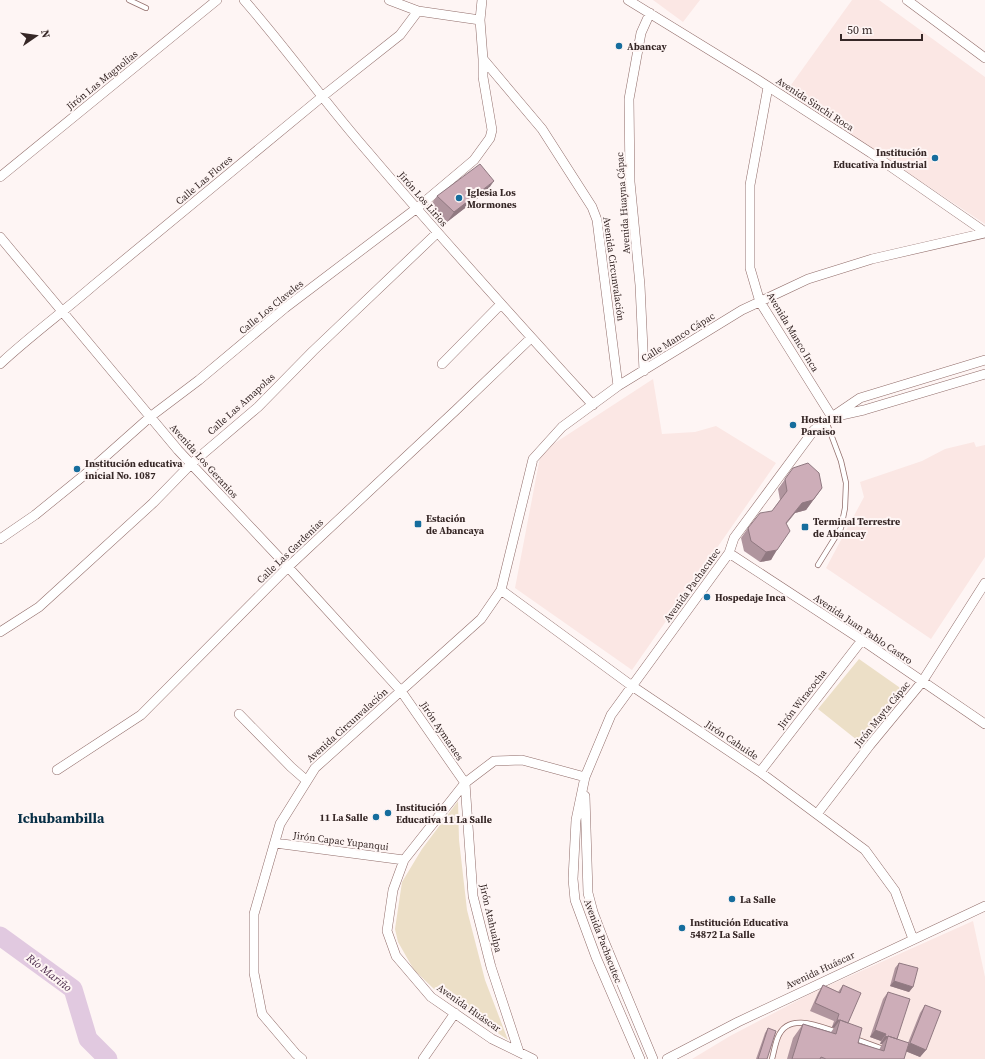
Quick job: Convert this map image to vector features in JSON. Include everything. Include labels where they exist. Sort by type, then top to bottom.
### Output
[{"type":"street","name":"Jirón Las Magnolias","points":[[0,177],[217,0]]},
{"type":"street","name":"Jirón Los Lirios","points":[[244,0],[273,33],[367,151],[416,208],[531,338],[593,405]]},
{"type":"street","points":[[389,0],[418,11],[480,20]]},
{"type":"street","points":[[482,0],[480,20],[483,60]]},
{"type":"street","name":"Avenida Sinchi Roca","points":[[629,0],[871,153],[985,232]]},
{"type":"street","points":[[907,0],[985,58]]},
{"type":"street","name":"Calle Las Flores","points":[[0,364],[323,96],[400,35],[418,11]]},
{"type":"street","name":"Avenida Huayna Cápac","points":[[644,371],[640,285],[630,182],[629,99],[640,33],[650,13]]},
{"type":"street","name":"Calle Los Claveles","points":[[0,539],[35,515],[88,472],[150,417],[199,380],[285,308],[416,208],[474,160],[490,138],[492,130],[483,77],[483,60]]},
{"type":"street","name":"Avenida Circunvalación","points":[[483,60],[542,129],[592,207],[597,220],[600,235],[618,386]]},
{"type":"street","name":"Avenida Manco Inca","points":[[768,87],[750,185],[750,268],[760,302],[829,419]]},
{"type":"street","name":"Calle Las Amapolas","points":[[0,632],[39,607],[153,503],[191,464],[258,407],[313,351],[437,232]]},
{"type":"street","name":"Calle Manco Cápac","points":[[501,590],[533,459],[562,427],[618,386],[742,310],[808,279],[872,259],[985,232]]},
{"type":"street","name":"Avenida Los Geranios","points":[[0,236],[150,417],[191,464],[288,567],[401,691]]},
{"type":"street","points":[[442,364],[501,304]]},
{"type":"street","name":"Calle Las Gardenias","points":[[57,770],[141,715],[288,567],[531,338]]},
{"type":"street","name":"Avenida Pachacutec","points":[[640,1059],[596,957],[575,900],[573,878],[576,820],[585,777],[612,715],[729,553],[734,538],[814,430],[860,398],[985,360]]},
{"type":"street","name":"Avenida Pachacutec","points":[[829,419],[985,374]]},
{"type":"street","name":"Avenida Juan Pablo Castro","points":[[729,553],[862,640],[985,724]]},
{"type":"street","name":"Jirón Mayta Cápac","points":[[817,814],[870,745],[922,682],[985,583]]},
{"type":"street","name":"Avenida Circunvalación","points":[[302,1059],[262,1014],[254,973],[254,914],[280,824],[315,768],[481,619],[501,590]]},
{"type":"street","name":"Jirón Cahuide","points":[[501,590],[632,686],[760,772],[865,850],[895,891],[913,939]]},
{"type":"street","name":"Jirón Wiracocha","points":[[760,772],[862,640]]},
{"type":"street","name":"Jirón Aymaraes","points":[[401,691],[465,783]]},
{"type":"street","points":[[239,714],[291,767],[307,781]]},
{"type":"street","name":"Avenida Huáscar","points":[[533,1059],[492,1039],[431,997],[396,956],[387,932],[393,890],[404,860],[465,783],[494,761],[522,760],[585,777]]},
{"type":"street","name":"Avenida Pachacutec","points":[[585,777],[588,893],[593,912],[604,941],[653,1059]]},
{"type":"street","name":"Jirón Atahualpa","points":[[465,783],[473,896],[491,967],[519,1052]]},
{"type":"street","name":"Jirón Capac Yupanqui","points":[[275,843],[404,860]]},
{"type":"street","name":"Avenida Huáscar","points":[[667,1059],[738,1022],[985,906]]},
{"type":"street","points":[[423,1059],[455,1013]]},
{"type":"lane","points":[[129,0],[146,8]]},
{"type":"lane","points":[[818,565],[841,528],[845,508],[846,483],[829,419]]},
{"type":"lane","points":[[772,1059],[778,1037],[783,1029],[790,1024],[809,1023],[839,1033]]},
{"type":"lane","points":[[847,1036],[892,1051]]},
{"type":"shaded area","points":[[653,0],[700,0],[683,22]]},
{"type":"shaded area","name":"Institución Educativa Industrial","points":[[852,0],[879,0],[985,77],[985,224],[786,92]]},
{"type":"shaded area","points":[[653,379],[662,434],[695,432],[716,426],[776,463],[632,670],[515,588],[541,452]]},
{"type":"shaded area","points":[[974,442],[976,447],[985,445],[985,557],[931,639],[826,568],[864,497],[860,482],[922,461],[945,449]]},
{"type":"shaded area","points":[[859,659],[906,692],[862,744],[818,709]]},
{"type":"shaded area","points":[[458,801],[459,840],[467,910],[485,980],[508,1040],[434,989],[414,970],[398,942],[395,929],[402,882],[422,849]]},
{"type":"shaded area","points":[[973,921],[985,977],[985,1059],[692,1059],[730,1036],[812,993]]},
{"type":"building","name":"Iglesia Los Mormones","points":[[480,164],[494,181],[454,212],[437,196]]},
{"type":"building","points":[[808,463],[819,473],[822,488],[813,500],[802,503],[786,523],[790,531],[777,550],[766,552],[751,541],[748,528],[760,513],[772,511],[787,491],[785,479],[793,468]]},
{"type":"building","points":[[899,963],[918,968],[913,987],[894,981]]},
{"type":"building","points":[[823,985],[840,993],[843,985],[861,993],[848,1023],[837,1020],[839,1014],[815,1003]]},
{"type":"building","points":[[888,992],[910,999],[897,1039],[885,1036],[886,1034],[875,1030]]},
{"type":"building","points":[[925,1005],[941,1011],[926,1050],[910,1043]]},
{"type":"building","points":[[840,1020],[862,1028],[858,1043],[884,1051],[888,1036],[909,1043],[904,1059],[826,1059],[821,1057],[820,1059],[792,1059],[803,1024],[836,1034]]},
{"type":"building","points":[[768,1028],[776,1031],[767,1059],[758,1059]]},
{"type":"waterway","name":"Río Mariño","points":[[0,936],[73,989],[88,1039],[108,1059]]},
{"type":"place","name":"Abancay","points":[[619,46]]},
{"type":"place","name":"Institución Educativa Industrial","points":[[935,158]]},
{"type":"place","name":"Iglesia Los Mormones","points":[[459,198]]},
{"type":"place","name":"Hostal El Paraiso","points":[[793,425]]},
{"type":"place","name":"Institución educativa inicial No. 1087","points":[[77,469]]},
{"type":"place","name":"Estación de Abancaya","points":[[418,524]]},
{"type":"place","name":"Terminal Terrestre de Abancay","points":[[805,527]]},
{"type":"place","name":"Hospedaje Inca","points":[[707,597]]},
{"type":"place","name":"Institución Educativa 11 La Salle","points":[[388,813]]},
{"type":"place","name":"11 La Salle","points":[[376,817]]},
{"type":"place","name":"La Salle","points":[[732,899]]},
{"type":"place","name":"Institución Educativa 54872 La Salle","points":[[682,928]]},
{"type":"district","name":"Ichubambilla","points":[[61,818]]}]
